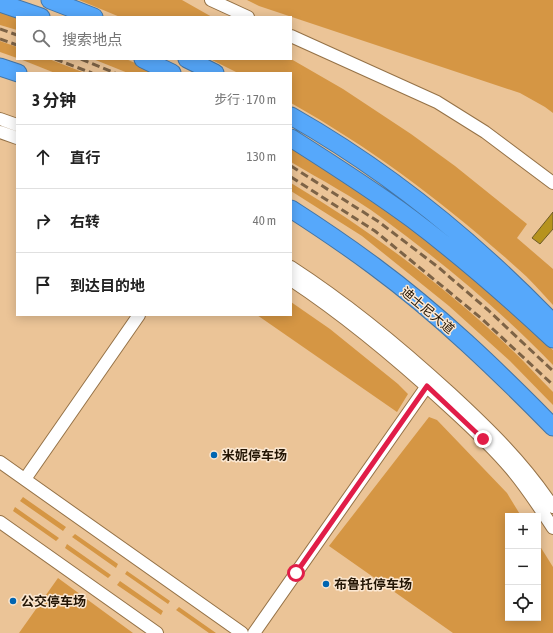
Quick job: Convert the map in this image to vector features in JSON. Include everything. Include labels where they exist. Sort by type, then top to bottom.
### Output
[{"type":"highway","points":[[50,0],[91,16]]},
{"type":"highway","points":[[0,3],[38,16]]},
{"type":"highway","points":[[145,60],[170,72]]},
{"type":"highway","points":[[189,60],[213,72]]},
{"type":"highway","points":[[0,67],[16,72]]},
{"type":"highway","points":[[292,117],[338,144],[429,210],[502,283],[553,339]]},
{"type":"highway","points":[[292,139],[370,189],[454,252],[502,283],[553,319]]},
{"type":"highway","name":"迪士尼大道","points":[[292,210],[333,236],[417,300],[520,394],[553,427]]},
{"type":"highway","points":[[502,283],[553,324]]},
{"type":"highway","points":[[456,336],[532,416],[553,442]]},
{"type":"street","points":[[211,0],[246,16]]},
{"type":"street","points":[[292,36],[437,102],[485,132],[553,183]]},
{"type":"street","points":[[0,120],[16,125]]},
{"type":"street","points":[[0,132],[16,138]]},
{"type":"street","points":[[292,268],[375,328],[428,372],[504,444],[527,471],[553,507]]},
{"type":"street","points":[[292,281],[313,294],[384,349],[427,386],[483,439],[511,468],[553,528]]},
{"type":"street","points":[[25,479],[138,316]]},
{"type":"street","points":[[254,633],[427,386]]},
{"type":"street","points":[[0,462],[242,633]]},
{"type":"street","points":[[0,522],[157,633]]},
{"type":"shaded area","points":[[79,0],[182,0],[210,16],[118,16]]},
{"type":"shaded area","points":[[247,0],[553,0],[553,113],[520,93],[259,6]]},
{"type":"shaded area","points":[[0,9],[16,17],[16,30],[0,25]]},
{"type":"shaded area","points":[[0,41],[16,47],[16,58],[0,52]]},
{"type":"shaded area","points":[[22,60],[52,60],[82,72],[52,72]]},
{"type":"shaded area","points":[[96,60],[128,60],[156,72],[126,72]]},
{"type":"shaded area","points":[[212,60],[292,60],[343,89],[411,134],[455,166],[527,224],[517,238],[553,269],[553,305],[522,272],[436,200],[351,139],[292,104],[292,72],[236,72]]},
{"type":"shaded area","points":[[292,147],[405,222],[473,278],[553,350],[553,365],[492,306],[427,252],[382,218],[292,163]]},
{"type":"shaded area","points":[[292,184],[349,220],[406,260],[459,303],[522,359],[553,392],[553,405],[510,361],[449,306],[362,236],[292,192]]},
{"type":"shaded area","points":[[292,303],[330,329],[398,384],[408,394],[397,412],[258,316],[292,316]]},
{"type":"shaded area","points":[[429,417],[437,420],[507,493],[519,513],[505,513],[505,621],[541,621],[541,548],[553,567],[553,633],[453,633],[329,546]]},
{"type":"shaded area","points":[[23,497],[66,527],[63,531],[20,501]]},
{"type":"shaded area","points":[[15,507],[59,538],[56,541],[13,511]]},
{"type":"shaded area","points":[[75,534],[118,564],[116,568],[72,537]]},
{"type":"shaded area","points":[[67,544],[111,575],[108,578],[65,548]]},
{"type":"shaded area","points":[[127,571],[170,601],[168,604],[125,574]]},
{"type":"shaded area","points":[[58,578],[133,633],[19,633]]},
{"type":"shaded area","points":[[120,581],[163,611],[161,615],[117,585]]},
{"type":"shaded area","points":[[179,607],[216,633],[209,633],[176,610]]},
{"type":"building","points":[[553,212],[553,229],[540,244],[532,238]]},
{"type":"railway","points":[[0,29],[16,35]]},
{"type":"railway","points":[[0,39],[16,45]]},
{"type":"railway","points":[[58,60],[89,72]]},
{"type":"railway","points":[[83,60],[113,72]]},
{"type":"railway","points":[[292,167],[379,222],[438,267],[488,310],[553,371]]},
{"type":"railway","points":[[292,178],[375,231],[481,318],[553,385]]},
{"type":"place","name":"米妮停车场","points":[[214,455]]},
{"type":"place","name":"布鲁托停车场","points":[[326,584]]},
{"type":"place","name":"公交停车场","points":[[13,601]]},
{"type":"route","points":[[296,573],[427,386],[483,439]]}]
